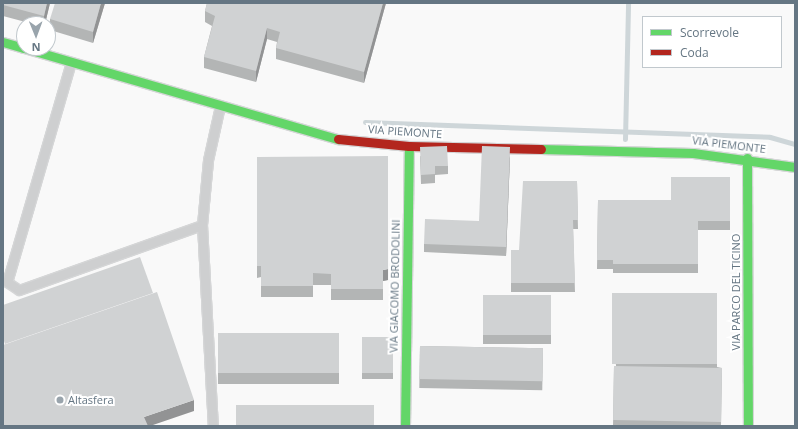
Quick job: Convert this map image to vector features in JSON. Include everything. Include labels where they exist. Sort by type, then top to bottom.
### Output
[{"type":"street","name":"VIA PIEMONTE","points":[[3,42],[16,46]]},
{"type":"street","name":"VIA PIEMONTE","points":[[51,56],[332,138],[409,146],[693,153],[747,158],[795,167]]},
{"type":"street","name":"VIA GIACOMO BRODOLINI","points":[[405,426],[409,146]]},
{"type":"street","name":"VIA PARCO DEL TICINO","points":[[747,158],[748,426]]},
{"type":"lane","points":[[71,62],[5,284],[19,290],[202,225]]},
{"type":"lane","points":[[214,426],[202,225],[208,160],[220,106]]},
{"type":"building","points":[[3,3],[47,3],[44,16],[3,5]]},
{"type":"building","points":[[55,3],[101,3],[93,32],[56,21],[56,16],[51,16]]},
{"type":"building","points":[[207,3],[383,3],[364,72],[276,48],[280,32],[267,28],[256,71],[204,57],[215,16],[205,11]]},
{"type":"building","points":[[447,146],[448,166],[435,166],[435,174],[421,175],[420,147]]},
{"type":"building","points":[[482,146],[510,147],[506,247],[424,244],[425,219],[479,221]]},
{"type":"building","points":[[388,156],[388,269],[383,270],[383,289],[331,289],[331,274],[313,273],[313,286],[261,286],[261,266],[257,266],[257,157]]},
{"type":"building","points":[[671,177],[730,177],[730,221],[698,221],[698,264],[613,264],[613,260],[597,260],[598,200],[671,200]]},
{"type":"building","points":[[523,181],[577,181],[578,220],[573,220],[575,283],[511,283],[511,250],[519,250]]},
{"type":"building","points":[[140,257],[153,293],[5,344],[3,338],[3,305]]},
{"type":"building","points":[[157,292],[194,400],[144,417],[148,426],[3,426],[3,345]]},
{"type":"building","points":[[612,293],[717,293],[717,364],[612,364]]},
{"type":"building","points":[[483,295],[551,295],[551,335],[483,335]]},
{"type":"building","points":[[218,333],[339,333],[339,373],[218,373]]},
{"type":"building","points":[[362,337],[393,337],[393,373],[362,373]]},
{"type":"building","points":[[420,346],[543,348],[542,381],[419,379]]},
{"type":"building","points":[[614,366],[722,368],[721,422],[613,420]]},
{"type":"building","points":[[236,405],[374,405],[374,426],[236,426]]},
{"type":"waterway","points":[[625,139],[628,3]]},
{"type":"waterway","points":[[365,122],[770,137],[795,144]]},
{"type":"traffic: fast","points":[[3,42],[16,46]]},
{"type":"traffic: fast","points":[[52,56],[338,139]]},
{"type":"traffic: fast","points":[[405,426],[409,146]]},
{"type":"traffic: fast","points":[[541,149],[693,153],[795,167]]},
{"type":"traffic: fast","points":[[747,158],[748,426]]},
{"type":"traffic: jam","points":[[338,139],[409,146],[541,149]]},
{"type":"place","name":"Altasfera","points":[[60,400]]}]
